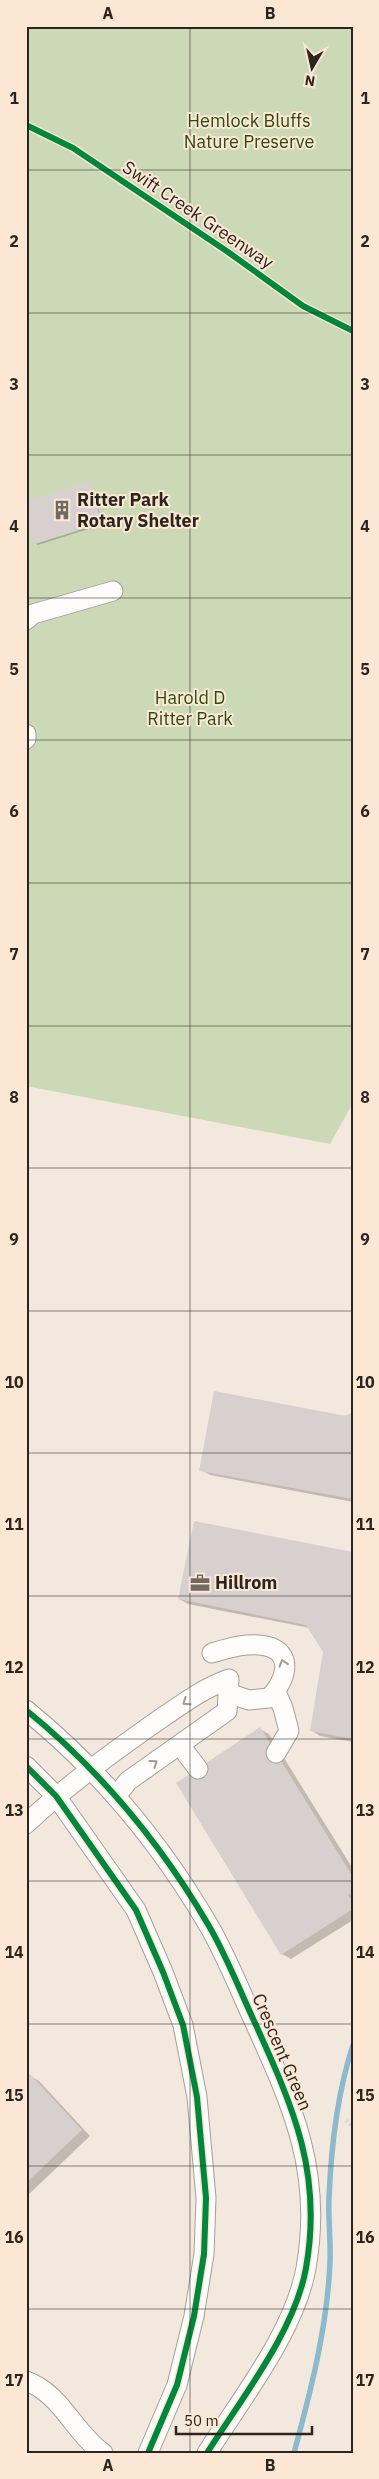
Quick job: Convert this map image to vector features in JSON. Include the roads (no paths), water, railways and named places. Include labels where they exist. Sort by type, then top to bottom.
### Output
[{"type":"street","points":[[26,620],[33,614],[113,591]]},
{"type":"street","points":[[26,734],[26,739]]},
{"type":"street","points":[[212,1653],[238,1646],[267,1646],[280,1654],[286,1666],[284,1680],[270,1698],[249,1700],[228,1693]]},
{"type":"street","points":[[26,1824],[56,1796],[93,1770],[106,1757],[207,1687],[229,1679],[227,1711],[128,1781],[117,1795]]},
{"type":"street","points":[[276,1692],[283,1708],[289,1731],[276,1753]]},
{"type":"street","name":"Crescent Green","points":[[26,1710],[60,1738],[117,1795],[167,1859],[209,1927],[286,2096],[306,2158],[310,2186],[310,2237],[306,2269],[295,2305],[270,2354],[207,2453]]},
{"type":"street","points":[[180,1744],[198,1769]]},
{"type":"street","points":[[26,1766],[56,1796],[136,1910],[164,1972],[183,2025],[197,2097],[206,2198],[204,2254],[194,2316],[177,2385],[148,2453]]},
{"type":"street","points":[[26,2381],[40,2386],[55,2399],[76,2426],[104,2453]]},
{"type":"waterway","points":[[294,2453],[312,2382],[326,2311],[330,2263],[329,2198],[331,2159],[339,2101],[353,2045]]},
{"type":"place","name":"Ritter Park Rotary Shelter","points":[[62,510]]},
{"type":"place","name":"Hillrom","points":[[200,1583]]},
{"type":"park label","name":"Hemlock Bluffs Nature Preserve","points":[[249,131]]},
{"type":"park label","name":"Harold D Ritter Park","points":[[190,708]]}]
